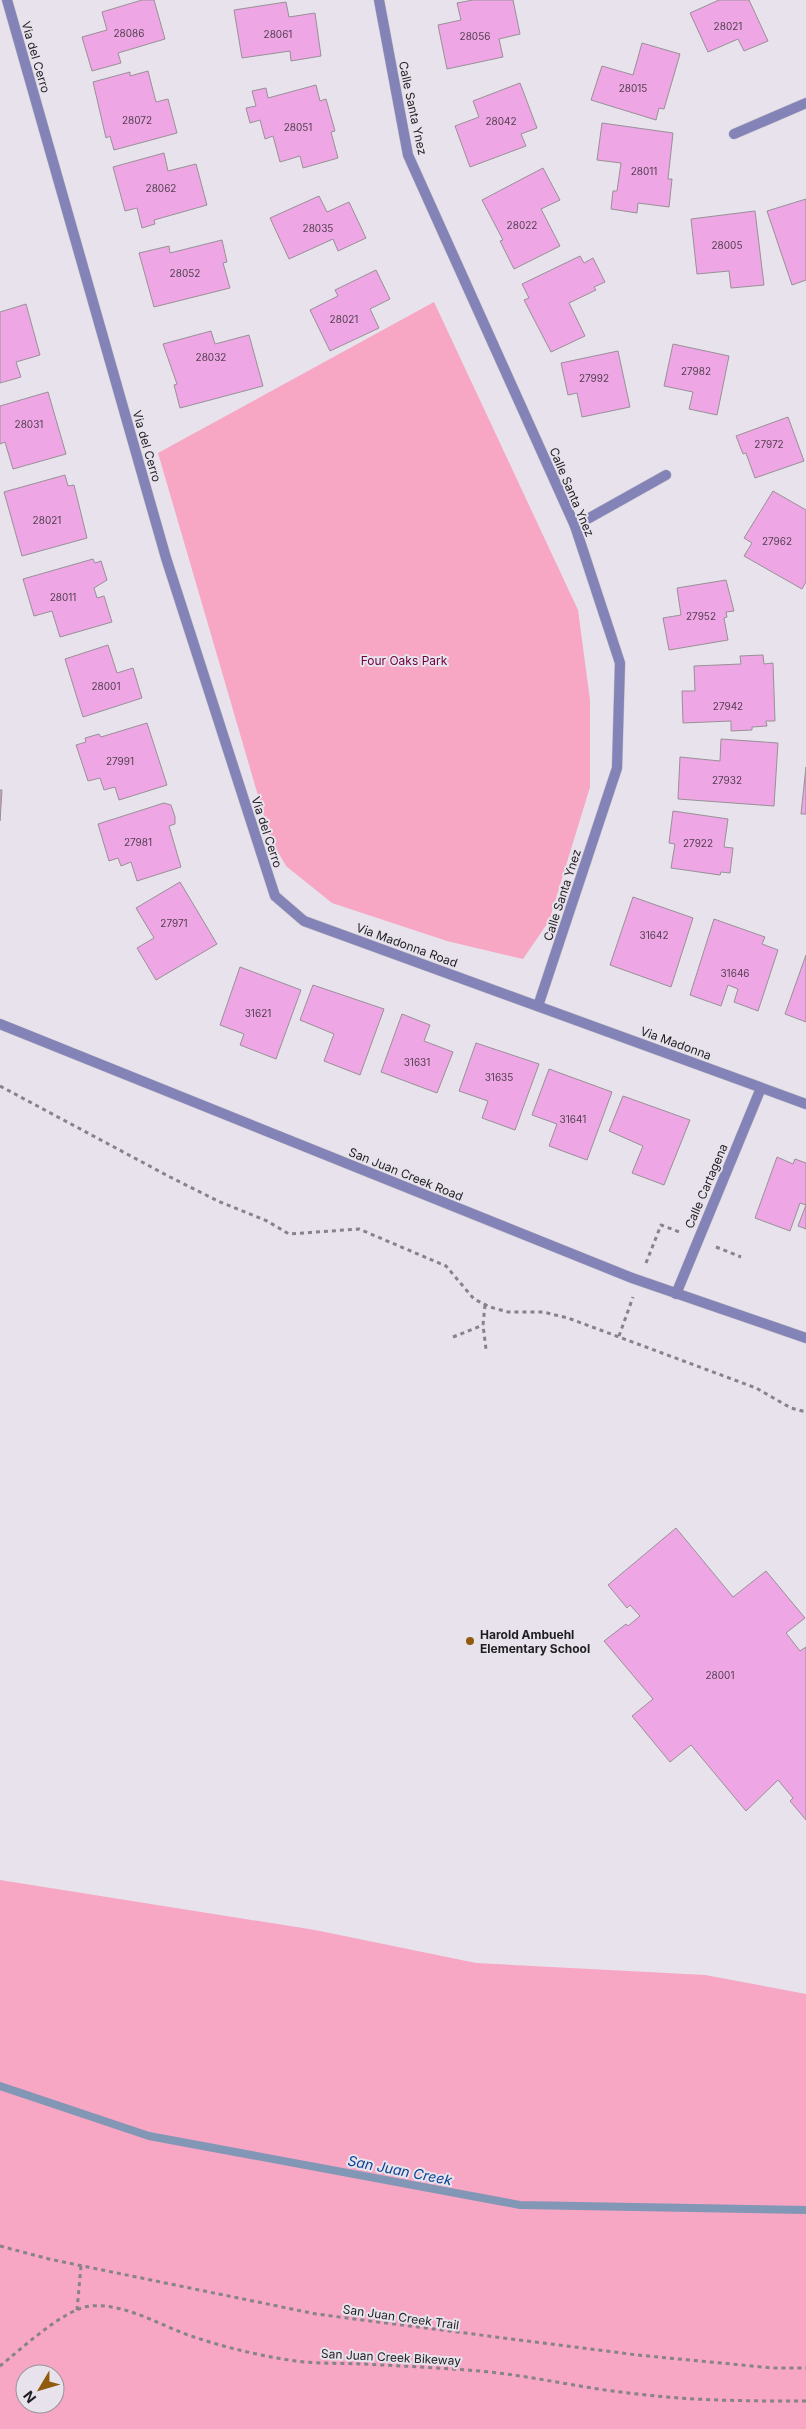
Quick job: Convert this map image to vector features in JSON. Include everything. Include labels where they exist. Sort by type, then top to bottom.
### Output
[{"type":"street","name":"Via del Cerro","points":[[7,0],[166,558],[275,896]]},
{"type":"street","name":"Calle Santa Ynez","points":[[379,0],[408,155],[575,526],[620,662],[617,768],[538,1006]]},
{"type":"street","points":[[734,134],[806,103]]},
{"type":"street","points":[[575,526],[666,475]]},
{"type":"street","name":"Via Madonna Road","points":[[275,896],[304,920],[538,1006]]},
{"type":"street","name":"Via Madonna","points":[[538,1006],[806,1104]]},
{"type":"street","name":"San Juan Creek Road","points":[[0,1024],[676,1294],[806,1338]]},
{"type":"street","name":"Calle Cartagena","points":[[676,1294],[762,1088]]},
{"type":"path","points":[[0,1086],[170,1177],[220,1202],[268,1221],[289,1234],[359,1229],[446,1266],[474,1299],[485,1305],[508,1312],[543,1312],[568,1318],[756,1388],[791,1408],[806,1412]]},
{"type":"path","points":[[485,1305],[486,1349]]},
{"type":"path","points":[[453,1337],[484,1325]]},
{"type":"path","name":"San Juan Creek Trail","points":[[0,2246],[81,2266],[326,2316],[637,2355],[773,2368],[806,2368]]},
{"type":"path","points":[[77,2310],[81,2266]]},
{"type":"path","name":"San Juan Creek Bikeway","points":[[0,2366],[42,2332],[77,2310],[89,2306],[109,2308],[148,2317],[192,2337],[241,2351],[298,2361],[412,2366],[481,2372],[540,2378],[637,2394],[725,2401],[806,2401]]},
{"type":"green space","name":"Four Oaks Park","points":[[434,302],[578,610],[590,700],[590,787],[549,921],[523,959],[447,941],[332,903],[286,866],[271,840],[158,453]]},
{"type":"green space","points":[[0,1880],[315,1930],[476,1963],[705,1975],[806,1994],[806,2429],[0,2429]]},
{"type":"building","points":[[142,0],[154,0],[165,39],[118,53],[121,63],[92,71],[82,37],[107,30],[102,12]]},
{"type":"building","points":[[473,0],[513,0],[520,34],[499,39],[503,57],[447,69],[438,25],[461,20],[457,3]]},
{"type":"building","points":[[719,0],[749,0],[768,41],[744,51],[738,39],[708,52],[690,13]]},
{"type":"building","points":[[286,2],[289,17],[315,13],[321,56],[291,61],[290,51],[242,58],[234,10]]},
{"type":"building","points":[[642,43],[680,54],[664,109],[659,108],[656,120],[591,100],[602,66],[633,75]]},
{"type":"building","points":[[148,71],[156,102],[168,99],[177,133],[114,150],[110,136],[106,138],[93,82],[130,72],[130,76]]},
{"type":"building","points":[[520,83],[537,128],[521,134],[526,146],[470,167],[455,126],[479,117],[473,101]]},
{"type":"building","points":[[316,85],[320,101],[326,99],[335,131],[331,132],[338,158],[303,168],[300,156],[280,162],[273,136],[265,139],[260,120],[250,123],[246,108],[256,106],[252,91],[266,88],[268,98]]},
{"type":"building","points":[[602,123],[673,133],[668,179],[672,179],[669,207],[638,203],[637,213],[611,209],[613,191],[617,191],[621,163],[597,160]]},
{"type":"building","points":[[164,153],[168,171],[196,164],[207,205],[154,220],[155,224],[142,228],[137,208],[125,211],[113,167]]},
{"type":"building","points":[[543,168],[560,200],[541,209],[560,246],[514,269],[500,241],[503,240],[482,200]]},
{"type":"building","points":[[319,196],[327,212],[349,202],[366,238],[338,251],[333,239],[289,259],[270,218]]},
{"type":"building","points":[[806,199],[806,280],[792,285],[767,211]]},
{"type":"building","points":[[755,211],[764,285],[731,288],[729,271],[697,274],[691,219]]},
{"type":"building","points":[[222,240],[227,262],[223,263],[230,288],[154,307],[139,253],[169,246],[170,253]]},
{"type":"building","points":[[580,256],[584,263],[593,258],[605,282],[594,287],[596,290],[569,303],[585,336],[551,352],[524,300],[529,298],[522,284]]},
{"type":"building","points":[[376,270],[390,299],[370,309],[379,328],[330,351],[310,310],[338,296],[335,290]]},
{"type":"building","points":[[26,304],[40,355],[16,362],[21,377],[0,383],[0,312]]},
{"type":"building","points":[[211,331],[215,344],[249,335],[263,386],[180,408],[174,385],[177,384],[163,344]]},
{"type":"building","points":[[673,344],[729,356],[717,415],[689,409],[693,392],[664,386]]},
{"type":"building","points":[[618,351],[630,407],[582,417],[577,393],[568,395],[561,363]]},
{"type":"building","points":[[48,392],[66,454],[13,469],[5,442],[0,444],[0,406]]},
{"type":"building","points":[[788,417],[804,461],[755,478],[746,453],[743,454],[736,436]]},
{"type":"building","points":[[65,475],[68,486],[74,485],[87,538],[22,556],[4,492]]},
{"type":"building","points":[[773,491],[806,510],[806,582],[802,589],[744,556],[752,543],[744,538]]},
{"type":"building","points":[[93,559],[95,563],[101,561],[107,580],[94,588],[97,598],[104,596],[112,622],[60,637],[52,611],[34,616],[23,579]]},
{"type":"building","points":[[726,580],[734,611],[726,612],[727,617],[724,618],[728,640],[669,650],[663,618],[681,615],[677,588]]},
{"type":"building","points":[[108,645],[117,673],[133,668],[142,698],[83,717],[65,659]]},
{"type":"building","points":[[763,655],[764,664],[773,663],[775,721],[766,721],[767,726],[752,727],[752,730],[731,731],[731,721],[683,723],[682,691],[695,691],[694,666],[741,664],[740,656]]},
{"type":"building","points":[[147,723],[167,785],[119,800],[115,787],[104,790],[100,778],[88,781],[76,745],[86,742],[85,738],[99,734],[101,737]]},
{"type":"building","points":[[721,739],[778,743],[774,806],[678,799],[680,757],[720,761]]},
{"type":"building","points":[[806,767],[806,814],[801,814]]},
{"type":"building","points":[[0,790],[2,790],[0,821]]},
{"type":"building","points":[[164,803],[171,805],[175,817],[175,824],[169,826],[181,867],[137,881],[131,862],[121,866],[118,858],[109,861],[98,824]]},
{"type":"building","points":[[673,811],[728,819],[724,847],[733,848],[730,873],[721,872],[720,875],[671,868],[675,844],[669,843]]},
{"type":"building","points":[[180,882],[217,944],[156,980],[137,948],[154,938],[136,908]]},
{"type":"building","points":[[633,897],[693,918],[671,987],[610,965]]},
{"type":"building","points":[[714,919],[765,937],[762,944],[778,950],[758,1011],[734,1002],[738,989],[728,985],[721,1006],[690,995]]},
{"type":"building","points":[[806,955],[806,1022],[785,1014]]},
{"type":"building","points":[[240,967],[301,990],[276,1059],[240,1045],[244,1034],[220,1025]]},
{"type":"building","points":[[313,985],[384,1009],[360,1075],[324,1061],[334,1034],[300,1020]]},
{"type":"building","points":[[402,1014],[430,1025],[424,1041],[453,1052],[437,1093],[381,1072]]},
{"type":"building","points":[[476,1043],[539,1064],[515,1130],[482,1118],[488,1101],[459,1091]]},
{"type":"building","points":[[549,1069],[612,1092],[587,1160],[549,1146],[557,1124],[532,1115]]},
{"type":"building","points":[[623,1096],[690,1120],[664,1185],[632,1173],[643,1146],[609,1131]]},
{"type":"building","points":[[777,1157],[793,1164],[795,1159],[806,1163],[806,1205],[800,1203],[790,1231],[755,1218]]},
{"type":"building","points":[[806,1205],[806,1229],[798,1226]]},
{"type":"building","points":[[676,1528],[733,1597],[766,1571],[805,1618],[786,1633],[800,1651],[806,1647],[806,1820],[790,1801],[793,1798],[778,1780],[746,1811],[691,1745],[670,1762],[632,1716],[653,1699],[604,1641],[640,1616],[630,1605],[627,1608],[608,1585]]},
{"type":"waterway","name":"San Juan Creek","points":[[0,2086],[149,2136],[520,2205],[806,2210]]},
{"type":"place","name":"Harold Ambuehl Elementary School","points":[[470,1641]]}]
